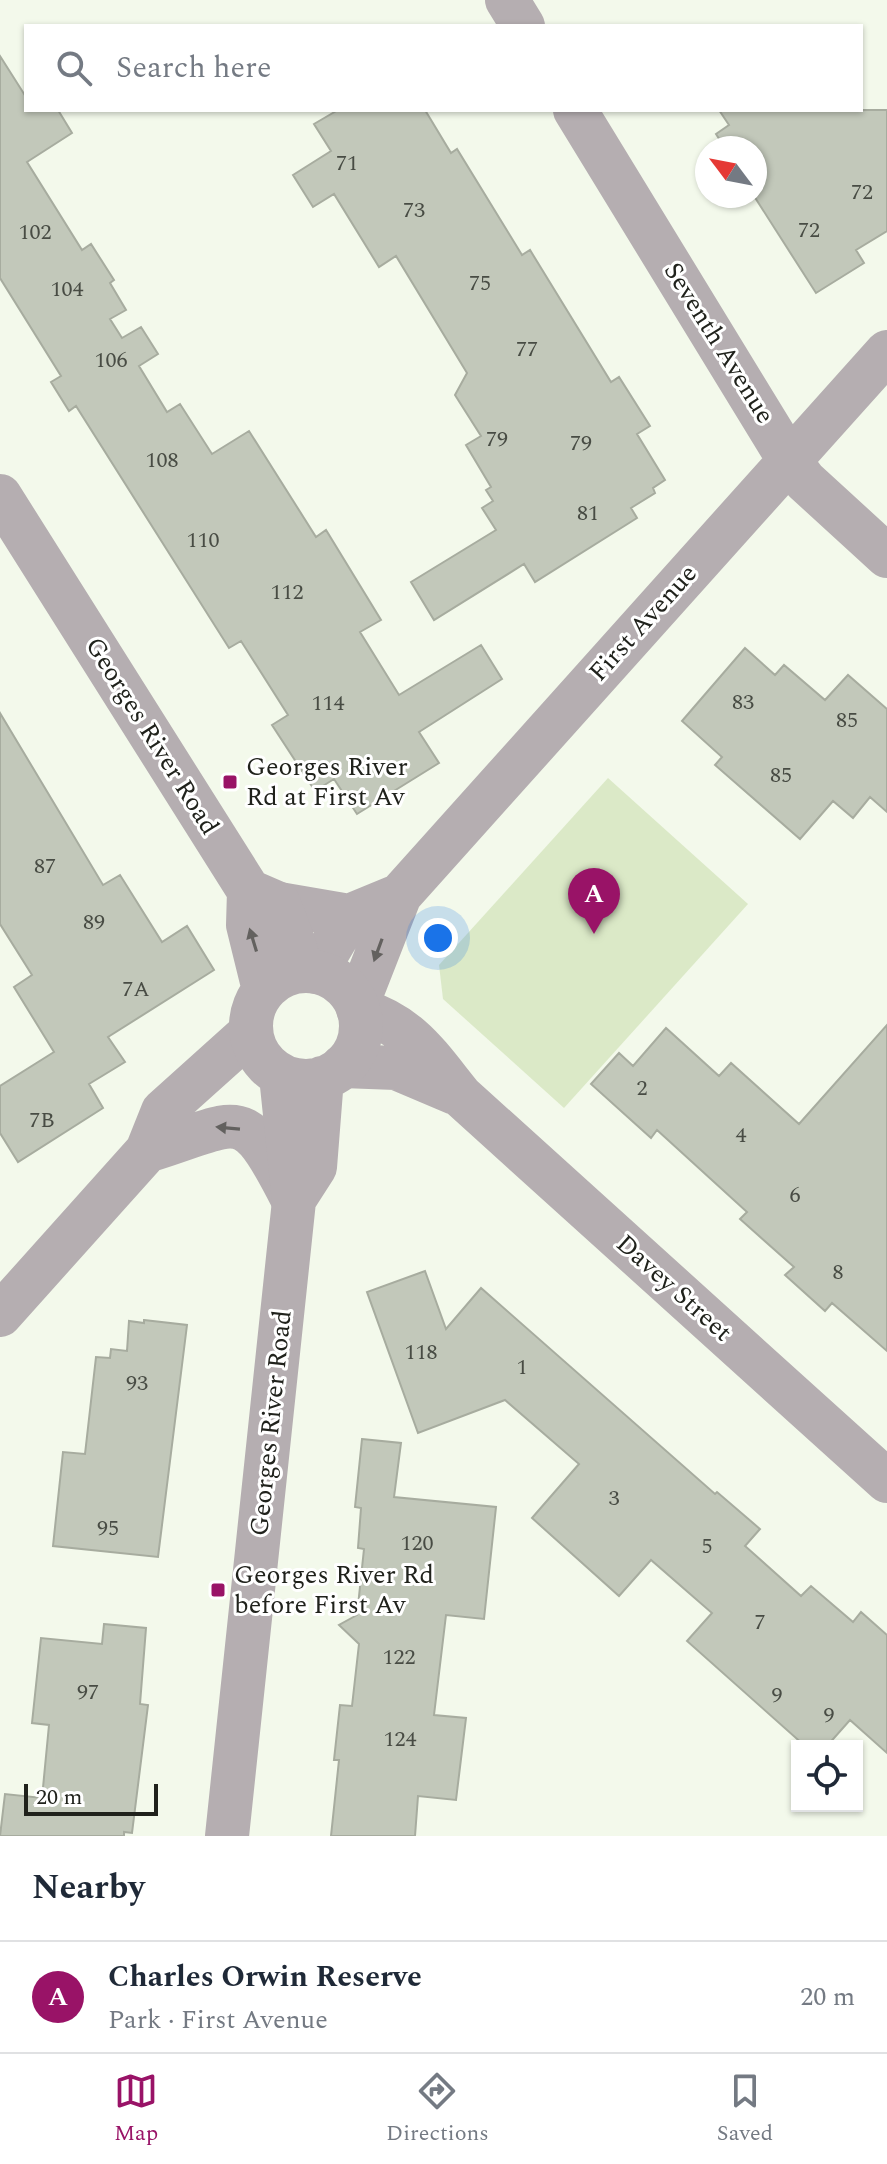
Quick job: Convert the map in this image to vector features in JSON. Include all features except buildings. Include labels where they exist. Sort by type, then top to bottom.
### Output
[{"type":"street","points":[[507,0],[522,24]]},
{"type":"street","name":"Seventh Avenue","points":[[576,112],[789,460],[805,481],[887,556]]},
{"type":"street","name":"First Avenue","points":[[358,1007],[400,895],[887,352]]},
{"type":"street","name":"Georges River Road","points":[[0,496],[264,898]]},
{"type":"street","name":"First Avenue","points":[[349,916],[400,895]]},
{"type":"street","points":[[349,916],[264,898],[248,925],[293,978],[341,984],[358,1007],[361,1021],[358,1046],[316,1073],[256,1049],[251,1017],[293,978],[349,916]]},
{"type":"street","name":"Davey Street","points":[[358,1007],[390,1019],[412,1036],[461,1096],[887,1481]]},
{"type":"street","points":[[0,1315],[147,1151],[163,1111],[251,1032]]},
{"type":"street","name":"Davey Street","points":[[316,1073],[396,1068],[461,1096]]},
{"type":"street","name":"Georges River Road","points":[[227,1836],[294,1201],[315,1167],[316,1073]]},
{"type":"street","points":[[147,1151],[219,1125],[235,1126],[251,1133],[266,1147],[294,1201]]},
{"type":"green space","points":[[608,778],[748,904],[564,1108],[443,999],[439,965]]},
{"type":"place","name":"Georges River Rd at First Av","points":[[230,782]]},
{"type":"place","name":"Charles Orwin Reserve","points":[[594,934]]},
{"type":"place","name":"Georges River Rd before First Av","points":[[218,1590]]}]
